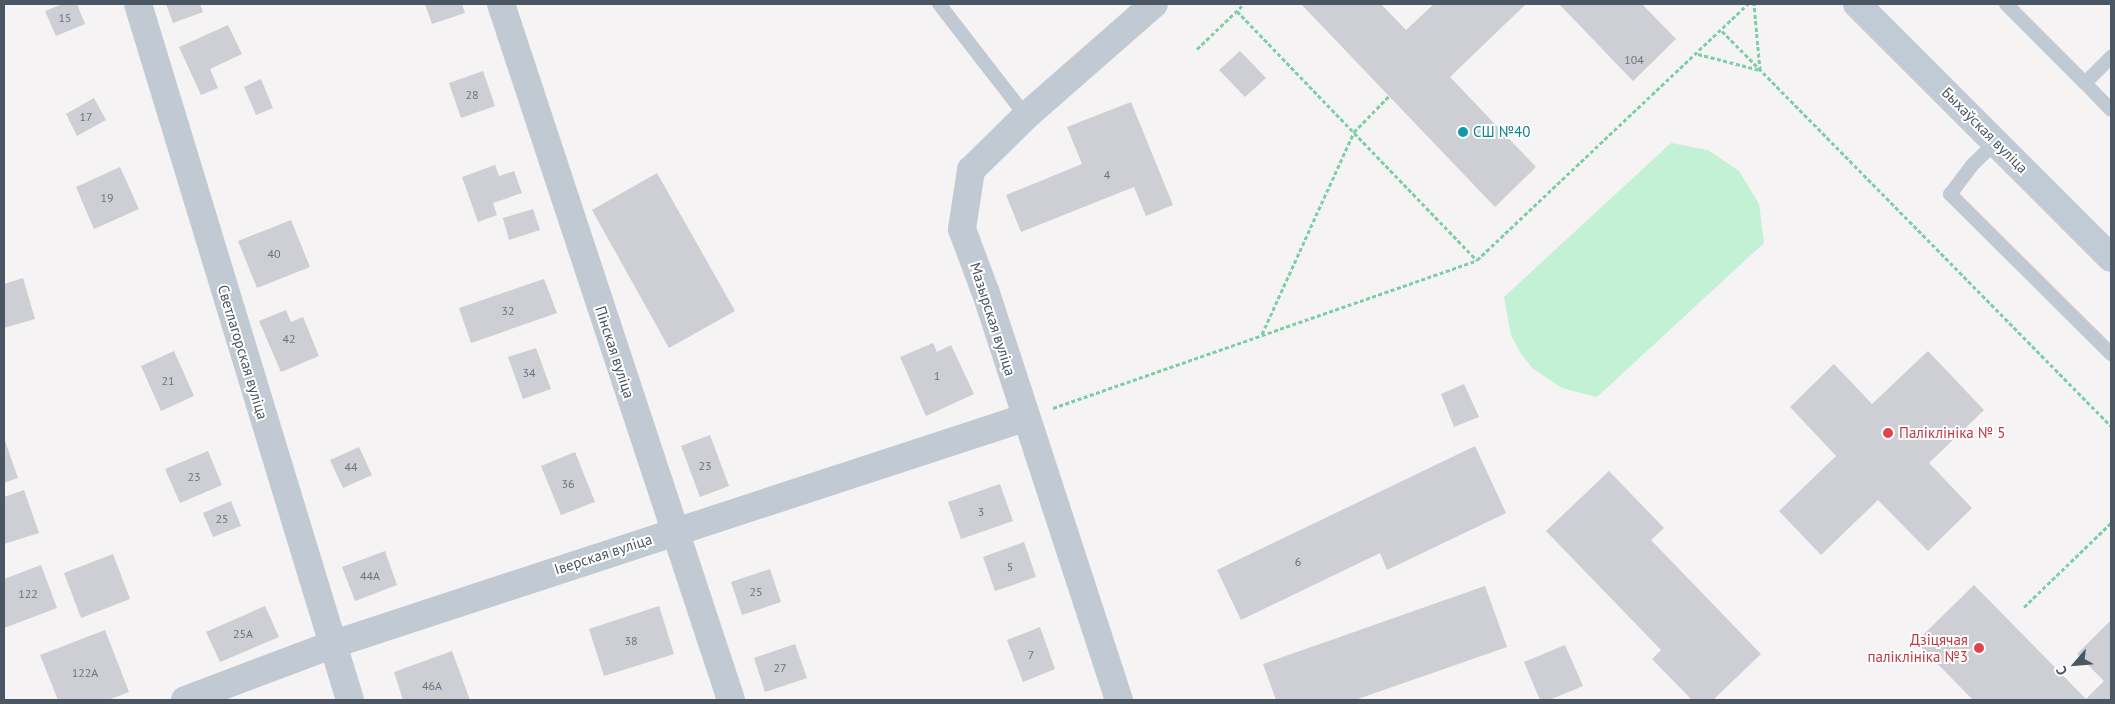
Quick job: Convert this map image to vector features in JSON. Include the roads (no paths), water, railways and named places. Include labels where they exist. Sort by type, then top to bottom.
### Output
[{"type":"main road","name":"Быхаўская вуліца","points":[[1857,4],[1997,141],[2111,258]]},
{"type":"street","name":"Светлагорская вуліца","points":[[138,4],[350,700]]},
{"type":"street","name":"Пінская вуліца","points":[[501,4],[731,700]]},
{"type":"street","name":"Мазырская вуліца","points":[[1120,700],[1024,418],[985,291],[962,229],[971,170],[1026,116],[1154,4]]},
{"type":"street","name":"Іверская вуліца","points":[[185,700],[332,645],[674,530],[1024,418]]},
{"type":"lane","points":[[939,4],[1026,116]]},
{"type":"lane","points":[[2006,4],[2111,110]]},
{"type":"lane","points":[[2085,83],[2111,57]]},
{"type":"lane","points":[[1997,141],[1973,164],[1950,194],[2111,354]]},
{"type":"place","name":"СШ №40","points":[[1463,132]]},
{"type":"place","name":"Паліклініка № 5","points":[[1888,433]]},
{"type":"place","name":"Дзіцячая паліклініка №3","points":[[1979,648]]}]
